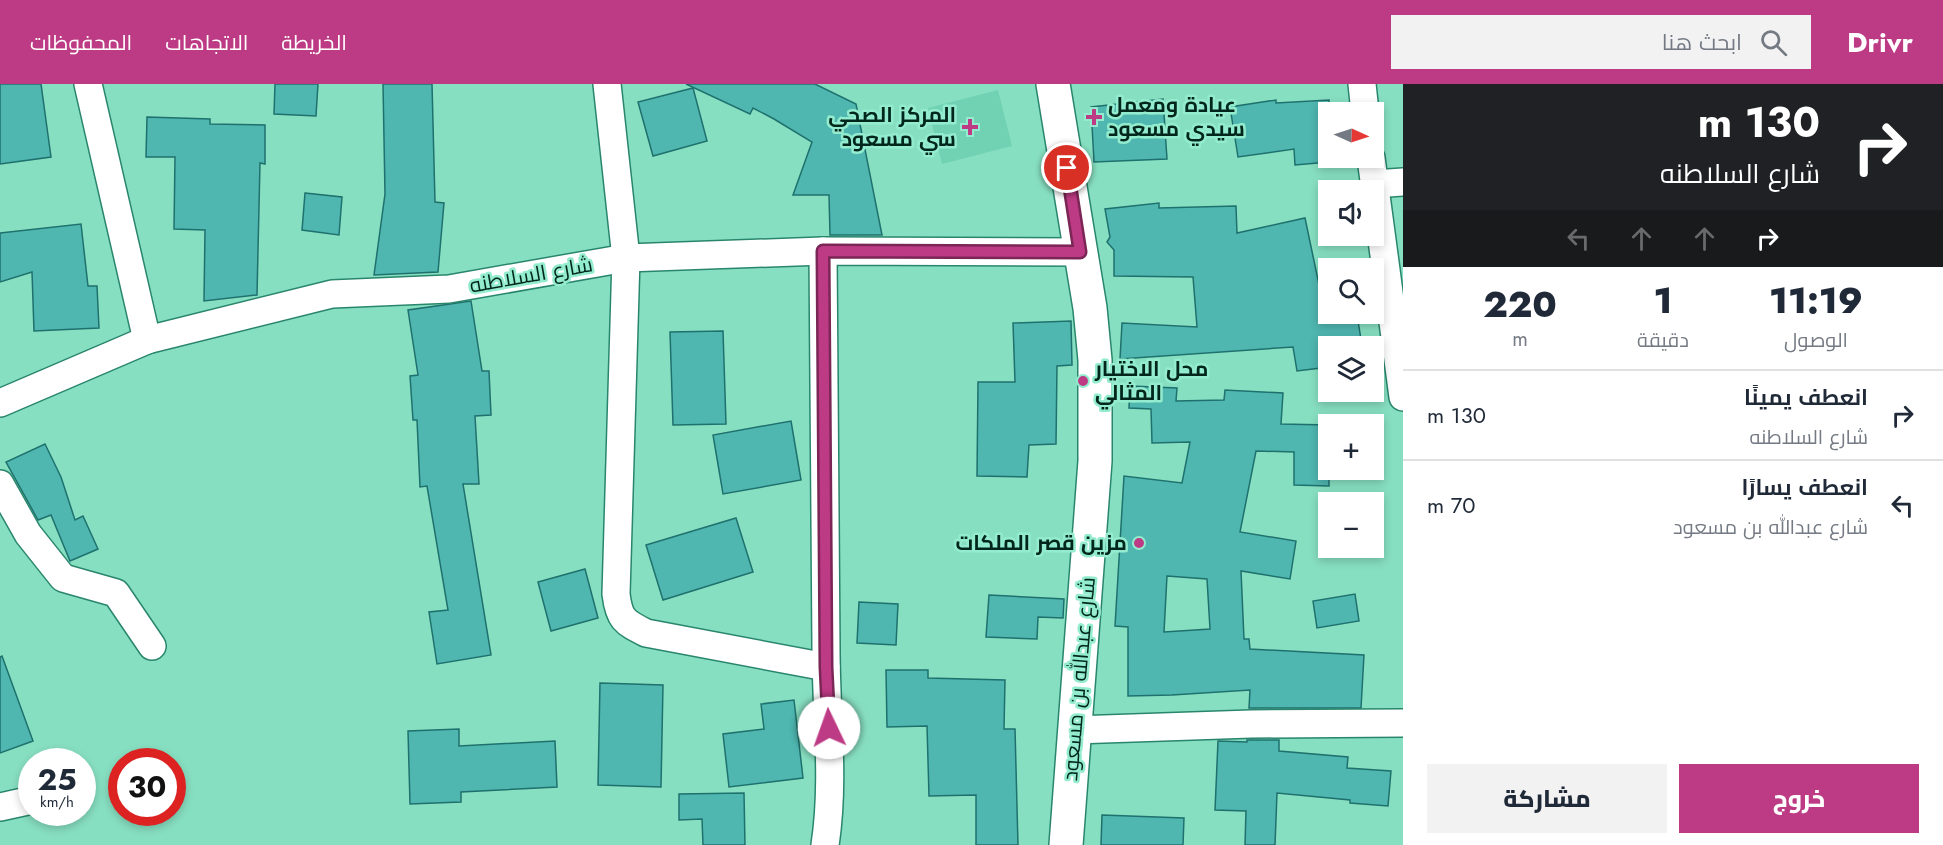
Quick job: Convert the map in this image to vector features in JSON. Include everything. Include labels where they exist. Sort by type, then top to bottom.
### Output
[{"type":"street","points":[[88,84],[147,340]]},
{"type":"street","points":[[607,84],[626,258],[616,594],[618,610],[628,624],[646,633],[826,667]]},
{"type":"street","name":"شارع عبدالله بن مسعود","points":[[1053,84],[1090,308],[1094,350],[1095,450],[1066,845]]},
{"type":"street","points":[[1362,84],[1364,102]]},
{"type":"street","points":[[1384,184],[1403,183]]},
{"type":"street","points":[[1382,246],[1403,397]]},
{"type":"street","points":[[823,251],[826,667],[830,749],[830,811],[825,845]]},
{"type":"street","name":"شارع السلاطنه","points":[[0,404],[147,340],[332,294],[449,289],[626,258],[823,251],[1080,252]]},
{"type":"street","points":[[0,484],[28,534],[63,578],[116,592],[152,646]]},
{"type":"street","points":[[1074,730],[1251,724],[1403,723]]},
{"type":"street","points":[[0,807],[18,803]]},
{"type":"shaded area","name":"المركز الصحي سي مسعود","points":[[998,90],[1012,146],[942,164],[928,108]]},
{"type":"building","points":[[0,84],[41,84],[51,157],[0,164]]},
{"type":"building","points":[[275,84],[318,84],[316,116],[274,114]]},
{"type":"building","points":[[383,84],[432,84],[435,202],[444,203],[438,272],[374,275],[385,194]]},
{"type":"building","points":[[686,84],[815,84],[856,104],[882,235],[830,235],[829,195],[793,195],[812,142],[753,108],[750,114]]},
{"type":"building","points":[[693,88],[707,141],[653,156],[638,102]]},
{"type":"building","points":[[1163,99],[1167,159],[1094,162],[1091,107]]},
{"type":"building","points":[[1276,100],[1276,103],[1329,100],[1329,102],[1318,102],[1318,163],[1295,165],[1294,149],[1238,157],[1230,107]]},
{"type":"building","points":[[147,117],[210,119],[210,124],[265,125],[265,164],[260,163],[257,295],[204,301],[205,230],[174,229],[175,157],[146,157]]},
{"type":"building","points":[[305,193],[342,197],[339,235],[302,230]]},
{"type":"building","points":[[1159,203],[1159,208],[1236,206],[1237,233],[1305,218],[1318,280],[1318,324],[1359,324],[1360,336],[1318,336],[1318,368],[1297,371],[1293,347],[1120,359],[1122,323],[1197,327],[1193,277],[1114,276],[1114,250],[1107,242],[1110,237],[1105,209]]},
{"type":"building","points":[[81,224],[88,286],[97,286],[99,328],[34,331],[32,272],[0,282],[0,233]]},
{"type":"building","points":[[471,301],[482,371],[489,371],[491,415],[475,416],[479,484],[463,484],[491,655],[437,664],[429,612],[448,610],[427,486],[420,487],[417,420],[413,420],[410,376],[418,375],[408,310]]},
{"type":"building","points":[[1071,321],[1072,365],[1057,366],[1056,444],[1029,445],[1027,477],[977,476],[978,382],[1015,382],[1013,323]]},
{"type":"building","points":[[723,331],[726,424],[673,425],[670,332]]},
{"type":"building","points":[[1130,386],[1177,388],[1176,401],[1224,400],[1225,390],[1283,393],[1281,424],[1318,425],[1318,480],[1329,480],[1329,486],[1294,485],[1294,452],[1256,451],[1240,532],[1296,541],[1290,579],[1241,571],[1244,639],[1249,639],[1250,649],[1364,655],[1361,708],[1249,708],[1250,690],[1128,696],[1128,627],[1115,626],[1124,476],[1182,483],[1190,442],[1152,443],[1151,409],[1129,408]],"holes":[[[1167,576],[1207,579],[1210,629],[1164,632]]]},
{"type":"building","points":[[791,421],[801,480],[723,494],[713,435]]},
{"type":"building","points":[[45,444],[61,477],[75,520],[83,516],[98,549],[70,561],[51,515],[38,520],[6,462]]},
{"type":"building","points":[[736,518],[753,572],[663,600],[646,545]]},
{"type":"building","points":[[585,569],[598,618],[551,631],[538,582]]},
{"type":"building","points":[[1355,594],[1359,621],[1317,628],[1313,601]]},
{"type":"building","points":[[989,595],[1064,599],[1063,618],[1038,617],[1037,639],[986,637]]},
{"type":"building","points":[[859,602],[898,604],[896,645],[857,643]]},
{"type":"building","points":[[2,656],[33,741],[0,753],[0,657]]},
{"type":"building","points":[[886,670],[928,670],[928,678],[1005,680],[1004,729],[1015,729],[1018,845],[976,845],[976,795],[929,796],[927,726],[887,727]]},
{"type":"building","points":[[600,683],[663,685],[661,787],[598,785]]},
{"type":"building","points":[[794,700],[803,778],[729,787],[723,734],[764,729],[761,704]]},
{"type":"building","points":[[459,729],[459,746],[555,741],[557,787],[461,792],[461,802],[410,804],[408,731]]},
{"type":"building","points":[[1247,740],[1279,740],[1279,751],[1348,757],[1347,768],[1391,771],[1388,806],[1277,793],[1275,845],[1245,845],[1246,811],[1215,810],[1218,741],[1247,742]]},
{"type":"building","points":[[744,793],[745,845],[703,845],[702,819],[679,820],[679,794]]},
{"type":"building","points":[[1102,815],[1184,818],[1183,845],[1101,845]]},
{"type":"place","name":"عيادة ومعمل سيدي مسعود","points":[[1094,117]]},
{"type":"place","name":"المركز الصحي سي مسعود","points":[[970,127]]},
{"type":"place","name":"محل الاختيار المثالي","points":[[1083,381]]},
{"type":"place","name":"مزين قصر الملكات","points":[[1139,543]]},
{"type":"route","points":[[829,728],[826,667],[823,251],[1080,252],[1067,168]]}]
